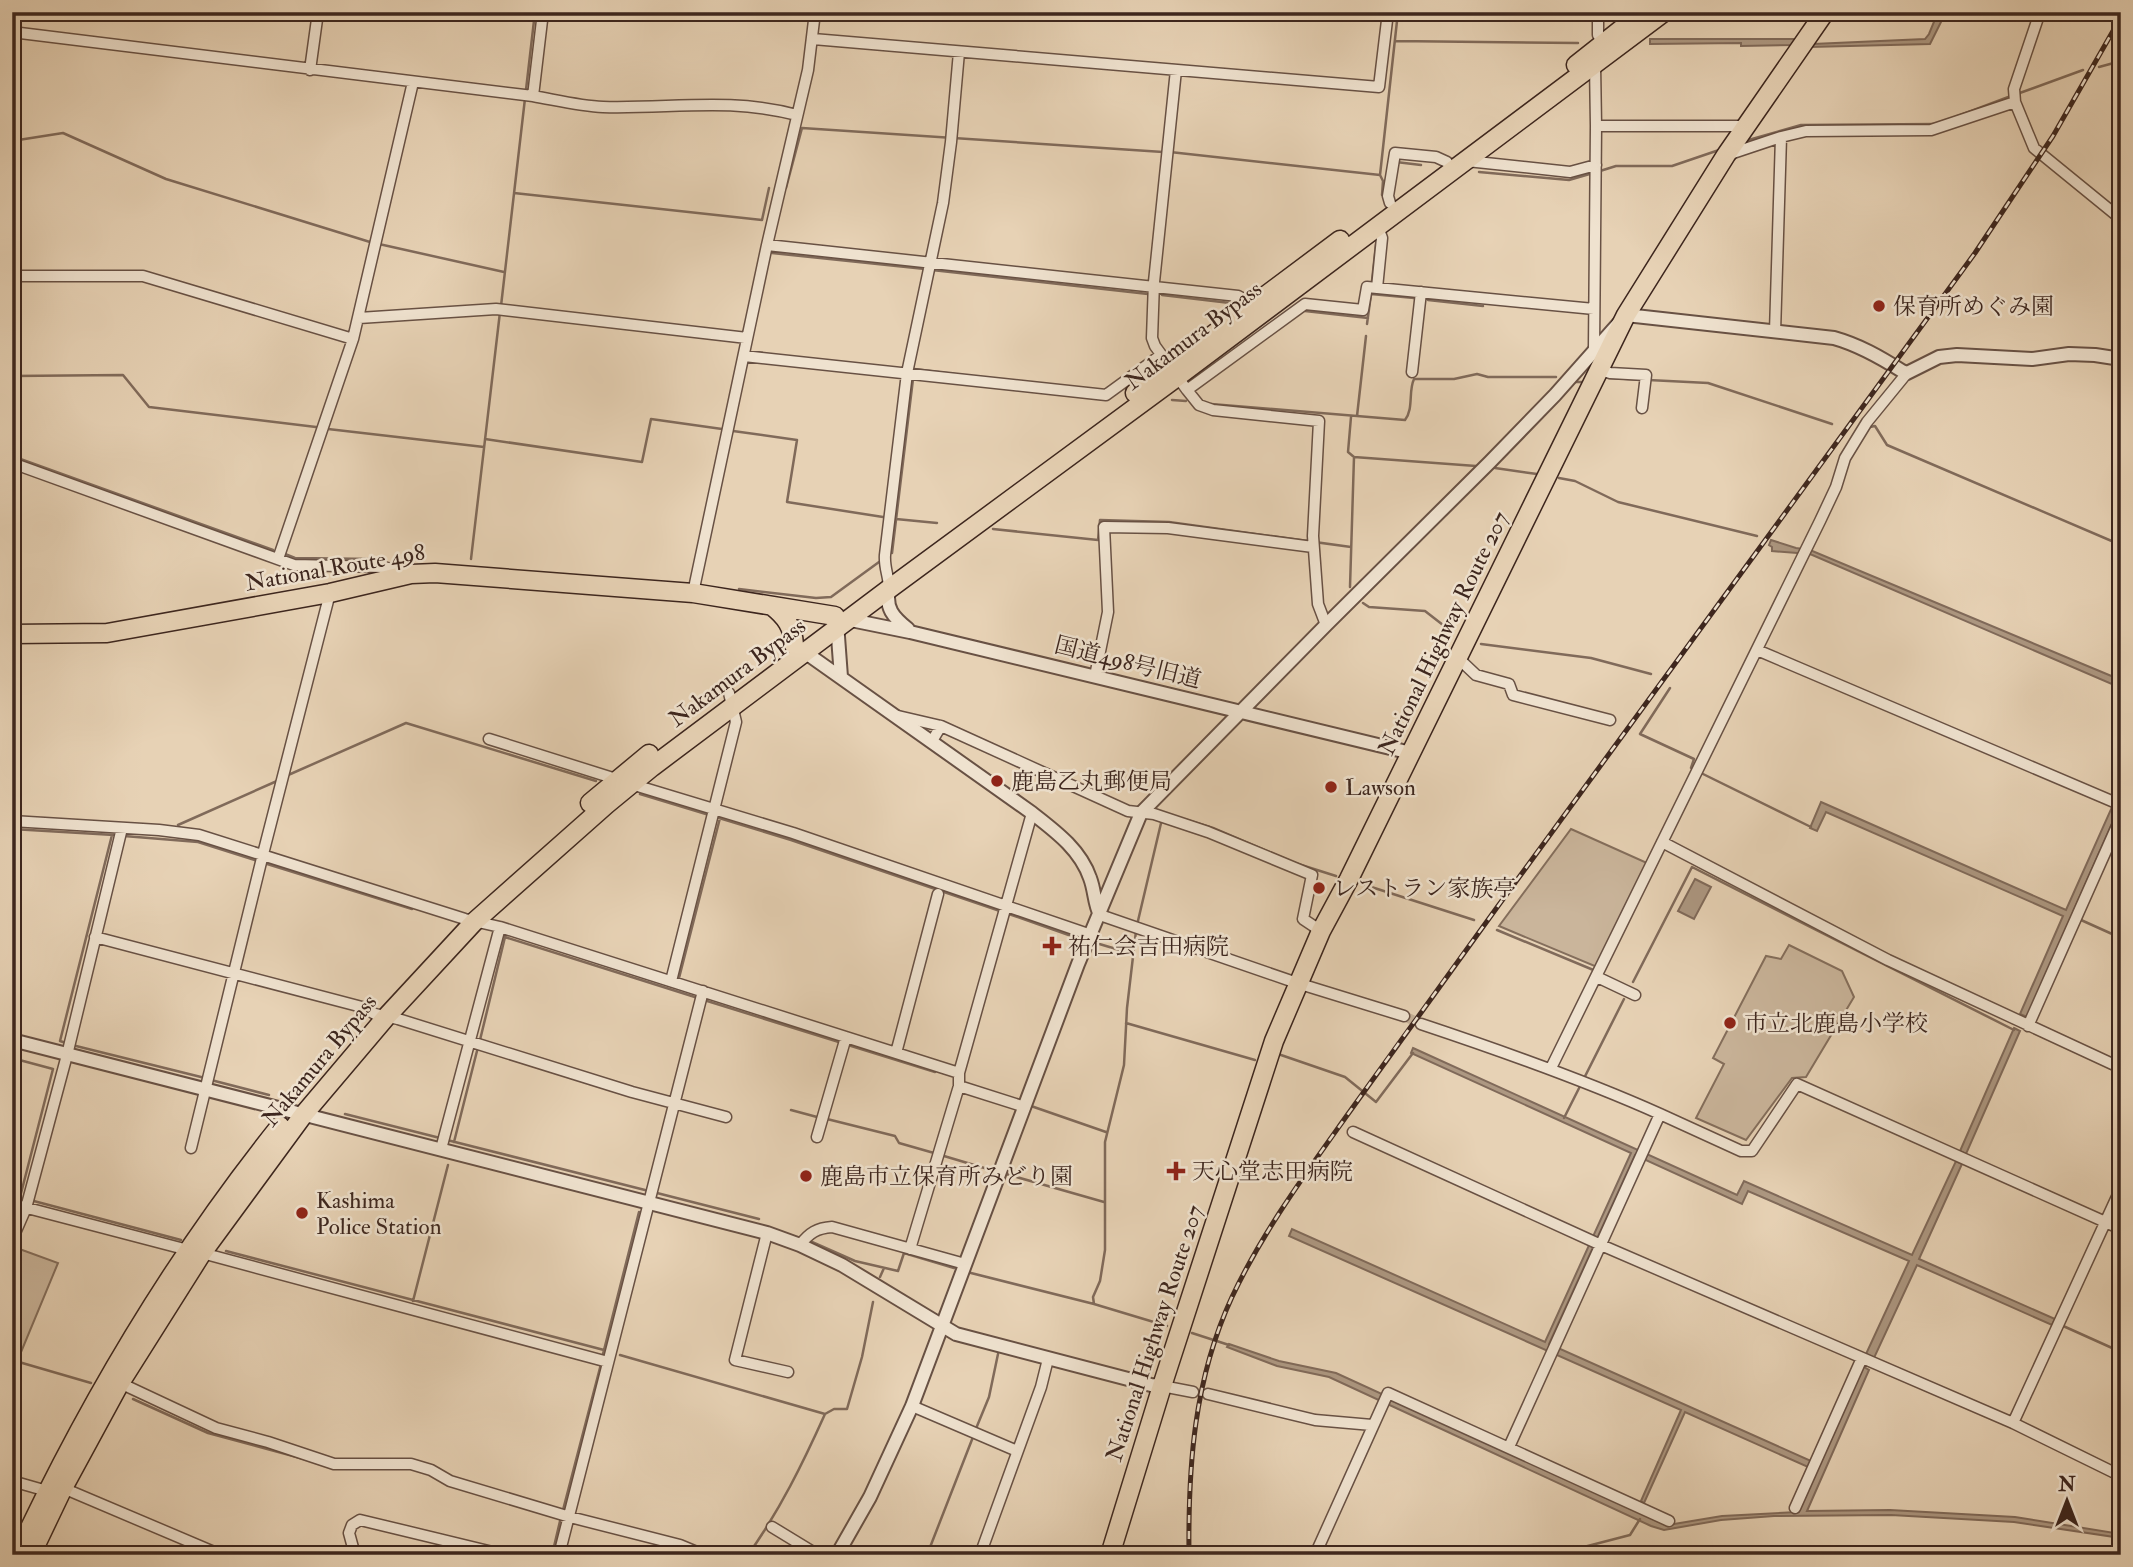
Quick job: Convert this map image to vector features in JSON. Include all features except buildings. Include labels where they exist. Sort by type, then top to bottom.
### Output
[{"type":"highway","name":"Nakamura Bypass","points":[[1259,308],[1295,300],[1378,227],[1466,161],[1607,47],[1643,12]]},
{"type":"highway","name":"Nakamura Bypass","points":[[1607,47],[1664,12]]},
{"type":"highway","name":"National Highway Route 207","points":[[1110,1555],[1254,1098],[1297,984],[1321,931],[1626,315],[1726,155],[1825,12]]},
{"type":"highway","name":"Nakamura Bypass","points":[[31,1555],[55,1489],[106,1381],[195,1252],[256,1157],[298,1113],[381,1015],[469,921],[624,782],[731,699],[1174,372],[1391,203],[1591,60]]},
{"type":"highway","name":"National Route 498","points":[[12,634],[107,634],[330,593],[411,574],[435,573],[693,593],[840,621]]},
{"type":"highway","points":[[772,606],[786,618],[800,649]]},
{"type":"highway","name":"Nakamura Bypass","points":[[17,1555],[195,1252]]},
{"type":"street","points":[[310,70],[318,12]]},
{"type":"street","points":[[533,96],[543,12]]},
{"type":"street","points":[[693,593],[766,245],[813,39],[815,12]]},
{"type":"street","points":[[813,39],[1379,87],[1388,12]]},
{"type":"street","points":[[1598,12],[1598,35],[1607,47]]},
{"type":"street","points":[[2040,12],[2014,97],[2034,148],[2121,219]]},
{"type":"street","points":[[12,32],[533,96],[601,107],[724,104],[747,105],[797,115]]},
{"type":"street","points":[[910,632],[893,616],[888,607],[889,582],[884,567],[885,555],[928,268],[943,204],[959,52]]},
{"type":"street","points":[[1591,60],[1596,126],[1594,349]]},
{"type":"street","points":[[1177,70],[1155,289],[1152,338],[1154,346],[1199,405],[1213,410],[1319,421],[1313,542],[1318,604],[1325,625]]},
{"type":"street","points":[[278,559],[359,318],[413,82]]},
{"type":"street","points":[[1726,155],[1806,131],[1931,130],[2014,97]]},
{"type":"street","points":[[1596,126],[1746,126]]},
{"type":"street","points":[[1775,332],[1781,137]]},
{"type":"street","points":[[1391,203],[1388,196],[1395,153],[1436,157],[1447,162]]},
{"type":"street","points":[[1466,161],[1570,172],[1595,170]]},
{"type":"street","points":[[1377,288],[1382,238],[1378,227]]},
{"type":"street","points":[[766,245],[928,268],[1238,296],[1259,308]]},
{"type":"street","points":[[12,276],[143,276],[353,339]]},
{"type":"street","points":[[744,356],[1106,395],[1174,372],[1295,300],[1305,304],[1363,310],[1367,287],[1594,309]]},
{"type":"street","points":[[1412,372],[1421,292]]},
{"type":"street","points":[[359,318],[500,309],[747,338]]},
{"type":"street","points":[[837,1555],[870,1497],[912,1406],[1091,935],[1141,814],[1325,625],[1490,462],[1555,395],[1626,315],[1834,338],[1870,352],[1907,373]]},
{"type":"street","points":[[1551,1068],[1805,552],[1836,487],[1844,458],[1867,422],[1907,373],[1939,357],[1957,355],[2032,359],[2069,354],[2121,359]]},
{"type":"street","points":[[1600,370],[1646,375],[1642,408]]},
{"type":"street","points":[[12,463],[294,565],[383,567],[411,574]]},
{"type":"street","points":[[1095,676],[1108,612],[1104,527],[1168,528],[1313,542]]},
{"type":"street","points":[[191,1148],[330,593]]},
{"type":"street","points":[[840,621],[841,677]]},
{"type":"street","name":"国道498号旧道","points":[[840,621],[910,632],[1411,753]]},
{"type":"street","points":[[800,649],[932,741],[1063,838],[1076,851],[1090,877],[1100,915],[1297,984],[1404,1016]]},
{"type":"street","points":[[1757,650],[2121,805]]},
{"type":"street","points":[[1458,658],[1475,675],[1509,684],[1513,695],[1610,720]]},
{"type":"street","points":[[671,981],[736,722],[731,699]]},
{"type":"street","points":[[894,715],[940,726],[1128,811],[1162,817],[1208,832],[1312,875],[1303,919],[1321,931]]},
{"type":"street","points":[[932,741],[940,726]]},
{"type":"street","points":[[489,739],[793,833],[1005,911],[1091,935]]},
{"type":"street","points":[[910,1249],[959,1086],[960,1073],[1032,813]]},
{"type":"street","points":[[2028,1026],[2121,817]]},
{"type":"street","points":[[12,821],[199,835],[960,1073]]},
{"type":"street","points":[[12,1240],[26,1208],[122,828]]},
{"type":"street","points":[[1662,842],[1888,960],[2121,1068]]},
{"type":"street","points":[[1090,877],[1112,883]]},
{"type":"street","points":[[896,1053],[938,894]]},
{"type":"street","points":[[443,1143],[500,927]]},
{"type":"street","points":[[95,937],[362,1007],[632,1092],[726,1117]]},
{"type":"street","points":[[1598,973],[1635,995]]},
{"type":"street","points":[[559,1555],[703,991]]},
{"type":"street","points":[[1421,1024],[1551,1068],[1741,1152],[1752,1151],[1797,1083],[2121,1229]]},
{"type":"street","points":[[817,1137],[846,1037]]},
{"type":"street","points":[[12,1040],[68,1047],[208,1083],[298,1113],[443,1143],[767,1233],[800,1245],[874,1283],[956,1335],[1150,1385],[1193,1392]]},
{"type":"street","points":[[959,1086],[1025,1107]]},
{"type":"street","points":[[1509,1447],[1660,1114]]},
{"type":"street","points":[[1353,1132],[1589,1240],[2013,1423],[2121,1476]]},
{"type":"street","points":[[2013,1423],[2121,1188]]},
{"type":"street","points":[[12,1204],[608,1362]]},
{"type":"street","points":[[800,1245],[808,1233],[832,1227],[965,1264]]},
{"type":"street","points":[[767,1233],[735,1360],[788,1372]]},
{"type":"street","points":[[1795,1508],[1862,1358]]},
{"type":"street","points":[[980,1555],[1041,1387],[1048,1359]]},
{"type":"street","points":[[120,1383],[216,1429],[268,1442],[334,1464],[411,1464],[431,1470],[450,1481],[679,1550],[704,1555]]},
{"type":"street","points":[[1315,1555],[1388,1393],[1669,1521]]},
{"type":"street","points":[[1208,1394],[1315,1420],[1372,1425]]},
{"type":"street","points":[[912,1406],[1017,1451]]},
{"type":"street","points":[[12,1481],[55,1489],[221,1555]]},
{"type":"street","points":[[355,1555],[349,1533],[352,1525],[360,1520],[505,1555]]},
{"type":"street","points":[[772,1527],[818,1555]]},
{"type":"shaded area","points":[[1938,12],[1946,12],[1930,44],[1811,47],[1813,44],[1925,39]]},
{"type":"shaded area","points":[[1650,39],[1798,39],[1794,45],[1741,46],[1741,43],[1650,44]]},
{"type":"shaded area","points":[[1771,540],[1810,550],[2121,680],[2121,688],[1810,554],[1772,551],[1769,545]]},
{"type":"shaded area","points":[[1821,802],[2066,910],[2112,807],[2118,810],[2073,912],[2072,920],[2070,919],[2027,1017],[2020,1014],[2063,916],[1826,812],[1817,831],[1810,828]]},
{"type":"shaded area","points":[[1571,829],[1647,863],[1597,967],[1499,926]]},
{"type":"shaded area","points":[[1695,879],[1711,887],[1694,919],[1678,911]]},
{"type":"shaded area","points":[[1789,945],[1842,971],[1854,997],[1806,1077],[1792,1078],[1746,1140],[1696,1118],[1724,1064],[1713,1058],[1766,956],[1781,959]]},
{"type":"shaded area","points":[[2014,1028],[2020,1031],[1966,1154],[1960,1151]]},
{"type":"shaded area","points":[[1413,1048],[1737,1195],[1744,1181],[1912,1255],[1956,1161],[1962,1164],[1919,1259],[2055,1319],[2052,1325],[1917,1265],[1874,1358],[1866,1354],[1909,1261],[1748,1191],[1742,1204],[1635,1155],[1549,1344],[1811,1461],[1808,1467],[1685,1412],[1644,1503],[1641,1501],[1681,1410],[1289,1236],[1292,1229],[1545,1342],[1631,1153],[1411,1053]]},
{"type":"shaded area","points":[[14,1247],[58,1263],[19,1357],[12,1355]]},
{"type":"shaded area","points":[[1229,1344],[1279,1361],[1336,1373],[1668,1525],[1722,1516],[1798,1512],[1862,1366],[1869,1370],[1807,1511],[1890,1510],[2015,1517],[2121,1534],[2121,1538],[2014,1522],[1891,1515],[1774,1516],[1721,1520],[1664,1530],[1329,1377],[1277,1366],[1227,1347]]},
{"type":"waterway","points":[[501,306],[535,12]]},
{"type":"waterway","points":[[1170,152],[1380,175],[1398,12]]},
{"type":"waterway","points":[[1395,41],[1578,43]]},
{"type":"waterway","points":[[2099,67],[2121,61]]},
{"type":"waterway","points":[[2017,94],[2083,70]]},
{"type":"waterway","points":[[1958,116],[2011,96]]},
{"type":"waterway","points":[[1745,141],[1801,125],[1935,124]]},
{"type":"waterway","points":[[786,188],[802,128],[1163,152]]},
{"type":"waterway","points":[[12,141],[63,133],[166,179],[370,242],[504,272]]},
{"type":"waterway","points":[[1600,171],[1616,166],[1672,166],[1719,150]]},
{"type":"waterway","points":[[1396,162],[1421,165]]},
{"type":"waterway","points":[[1479,172],[1569,180],[1593,173]]},
{"type":"waterway","points":[[1380,175],[1383,181],[1382,195]]},
{"type":"waterway","points":[[514,193],[762,220],[769,188]]},
{"type":"waterway","points":[[1372,281],[1376,244]]},
{"type":"waterway","points":[[772,253],[925,269]]},
{"type":"waterway","points":[[932,270],[1148,294]]},
{"type":"waterway","points":[[1367,324],[1371,294],[1414,298]]},
{"type":"waterway","points":[[1162,295],[1230,303]]},
{"type":"waterway","points":[[1428,300],[1483,306]]},
{"type":"waterway","points":[[1305,311],[1368,318]]},
{"type":"waterway","points":[[471,559],[500,312]]},
{"type":"waterway","points":[[1357,416],[1366,336]]},
{"type":"waterway","points":[[913,372],[914,369],[970,376]]},
{"type":"waterway","points":[[1211,404],[1405,420],[1414,379],[1454,379],[1477,374],[1488,377],[1556,377]]},
{"type":"waterway","points":[[12,376],[123,375],[149,407],[316,427]]},
{"type":"waterway","points":[[1609,378],[1708,383],[1832,424]]},
{"type":"waterway","points":[[892,553],[913,379]]},
{"type":"waterway","points":[[1575,382],[1584,382]]},
{"type":"waterway","points":[[1172,400],[1186,401]]},
{"type":"waterway","points":[[1351,417],[1348,452],[1354,457],[1476,466]]},
{"type":"waterway","points":[[485,439],[642,462],[651,419],[722,429]]},
{"type":"waterway","points":[[1870,427],[1875,426],[1887,445],[2121,545]]},
{"type":"waterway","points":[[328,429],[484,447]]},
{"type":"waterway","points":[[733,431],[797,440],[787,502],[883,517]]},
{"type":"waterway","points":[[12,456],[273,550]]},
{"type":"waterway","points":[[1350,587],[1354,457]]},
{"type":"waterway","points":[[1495,468],[1537,474]]},
{"type":"waterway","points":[[1559,478],[1575,481],[1618,502],[1757,536]]},
{"type":"waterway","points":[[896,519],[937,523]]},
{"type":"waterway","points":[[993,529],[1098,540],[1100,520],[1169,522],[1351,547]]},
{"type":"waterway","points":[[285,554],[295,558],[373,559]]},
{"type":"waterway","points":[[739,589],[816,598],[831,597],[879,562]]},
{"type":"waterway","points":[[1363,603],[1369,607],[1425,611],[1452,632]]},
{"type":"waterway","points":[[1481,644],[1591,658],[1651,674]]},
{"type":"waterway","points":[[1670,688],[1640,734],[1694,759],[1691,768],[1695,770]]},
{"type":"waterway","points":[[286,776],[406,723],[596,781]]},
{"type":"waterway","points":[[1701,773],[1811,827]]},
{"type":"waterway","points":[[178,825],[277,781]]},
{"type":"waterway","points":[[640,794],[791,840],[1000,911]]},
{"type":"waterway","points":[[679,978],[720,818]]},
{"type":"waterway","points":[[1137,925],[1162,819]]},
{"type":"waterway","points":[[1187,820],[1213,828],[1288,860]]},
{"type":"waterway","points":[[12,829],[114,835]]},
{"type":"waterway","points":[[66,1043],[60,1041],[112,835]]},
{"type":"waterway","points":[[124,836],[198,842],[258,861]]},
{"type":"waterway","points":[[264,863],[412,909]]},
{"type":"waterway","points":[[1295,863],[1336,876]]},
{"type":"waterway","points":[[1633,982],[1692,867],[2014,1030]]},
{"type":"waterway","points":[[1362,884],[1474,920]]},
{"type":"waterway","points":[[1006,913],[1080,939]]},
{"type":"waterway","points":[[2081,920],[2121,938]]},
{"type":"waterway","points":[[1497,930],[1603,974]]},
{"type":"waterway","points":[[1094,1304],[1093,1297],[1100,1281],[1105,1250],[1105,1142],[1124,1065],[1136,931]]},
{"type":"waterway","points":[[480,1040],[505,937],[698,998]]},
{"type":"waterway","points":[[1096,943],[1133,954]]},
{"type":"waterway","points":[[1564,1118],[1624,999]]},
{"type":"waterway","points":[[704,1000],[842,1043]]},
{"type":"waterway","points":[[1126,1023],[1255,1060]]},
{"type":"waterway","points":[[72,1045],[205,1078]]},
{"type":"waterway","points":[[848,1045],[935,1072]]},
{"type":"waterway","points":[[454,1142],[478,1047]]},
{"type":"waterway","points":[[1281,1055],[1345,1077],[1376,1102],[1413,1053]]},
{"type":"waterway","points":[[12,1058],[53,1069],[19,1201]]},
{"type":"waterway","points":[[211,1080],[269,1095]]},
{"type":"waterway","points":[[1031,1106],[1106,1132]]},
{"type":"waterway","points":[[791,1110],[817,1117]]},
{"type":"waterway","points":[[345,1114],[440,1138]]},
{"type":"waterway","points":[[827,1119],[895,1136],[899,1143],[934,1153]]},
{"type":"waterway","points":[[447,1140],[645,1190]]},
{"type":"waterway","points":[[944,1156],[991,1170]]},
{"type":"waterway","points":[[413,1301],[448,1165]]},
{"type":"waterway","points":[[1006,1174],[1104,1202]]},
{"type":"waterway","points":[[657,1193],[759,1219]]},
{"type":"waterway","points":[[30,1200],[181,1240]]},
{"type":"waterway","points":[[12,1216],[16,1207]]},
{"type":"waterway","points":[[602,1358],[639,1212]]},
{"type":"waterway","points":[[812,1242],[855,1261],[898,1271],[904,1253],[954,1268]]},
{"type":"waterway","points":[[226,1251],[604,1350]]},
{"type":"waterway","points":[[880,1277],[884,1268]]},
{"type":"waterway","points":[[971,1273],[1094,1304],[1167,1326]]},
{"type":"waterway","points":[[748,1555],[790,1486],[825,1414],[834,1409],[847,1409],[862,1357],[873,1302]]},
{"type":"waterway","points":[[2061,1325],[2121,1352]]},
{"type":"waterway","points":[[1192,1333],[1229,1345]]},
{"type":"waterway","points":[[975,1431],[989,1397],[998,1354]]},
{"type":"waterway","points":[[620,1355],[825,1414]]},
{"type":"waterway","points":[[12,1360],[91,1383]]},
{"type":"waterway","points":[[563,1510],[601,1364]]},
{"type":"waterway","points":[[133,1399],[208,1433],[304,1459]]},
{"type":"waterway","points":[[927,1555],[973,1437]]},
{"type":"waterway","points":[[552,1555],[561,1517]]},
{"type":"waterway","points":[[1553,1555],[1630,1535],[1640,1519]]},
{"type":"tunnel","points":[[1404,1016],[1421,1024]]},
{"type":"railway","points":[[1189,1555],[1192,1456],[1201,1391],[1219,1328],[1232,1297],[1271,1226],[1442,984],[1975,253],[2053,136],[2121,17]]},
{"type":"place","name":"保育所めぐみ園","points":[[1879,306]]},
{"type":"place","name":"鹿島乙丸郵便局","points":[[997,781]]},
{"type":"place","name":"Lawson","points":[[1331,787]]},
{"type":"place","name":"レストラン家族亭","points":[[1319,888]]},
{"type":"place","name":"祐仁会吉田病院","points":[[1052,946]]},
{"type":"place","name":"市立北鹿島小学校","points":[[1730,1023]]},
{"type":"place","name":"天心堂志田病院","points":[[1176,1171]]},
{"type":"place","name":"鹿島市立保育所みどり園","points":[[806,1176]]},
{"type":"place","name":"Kashima Police Station","points":[[302,1213]]}]
